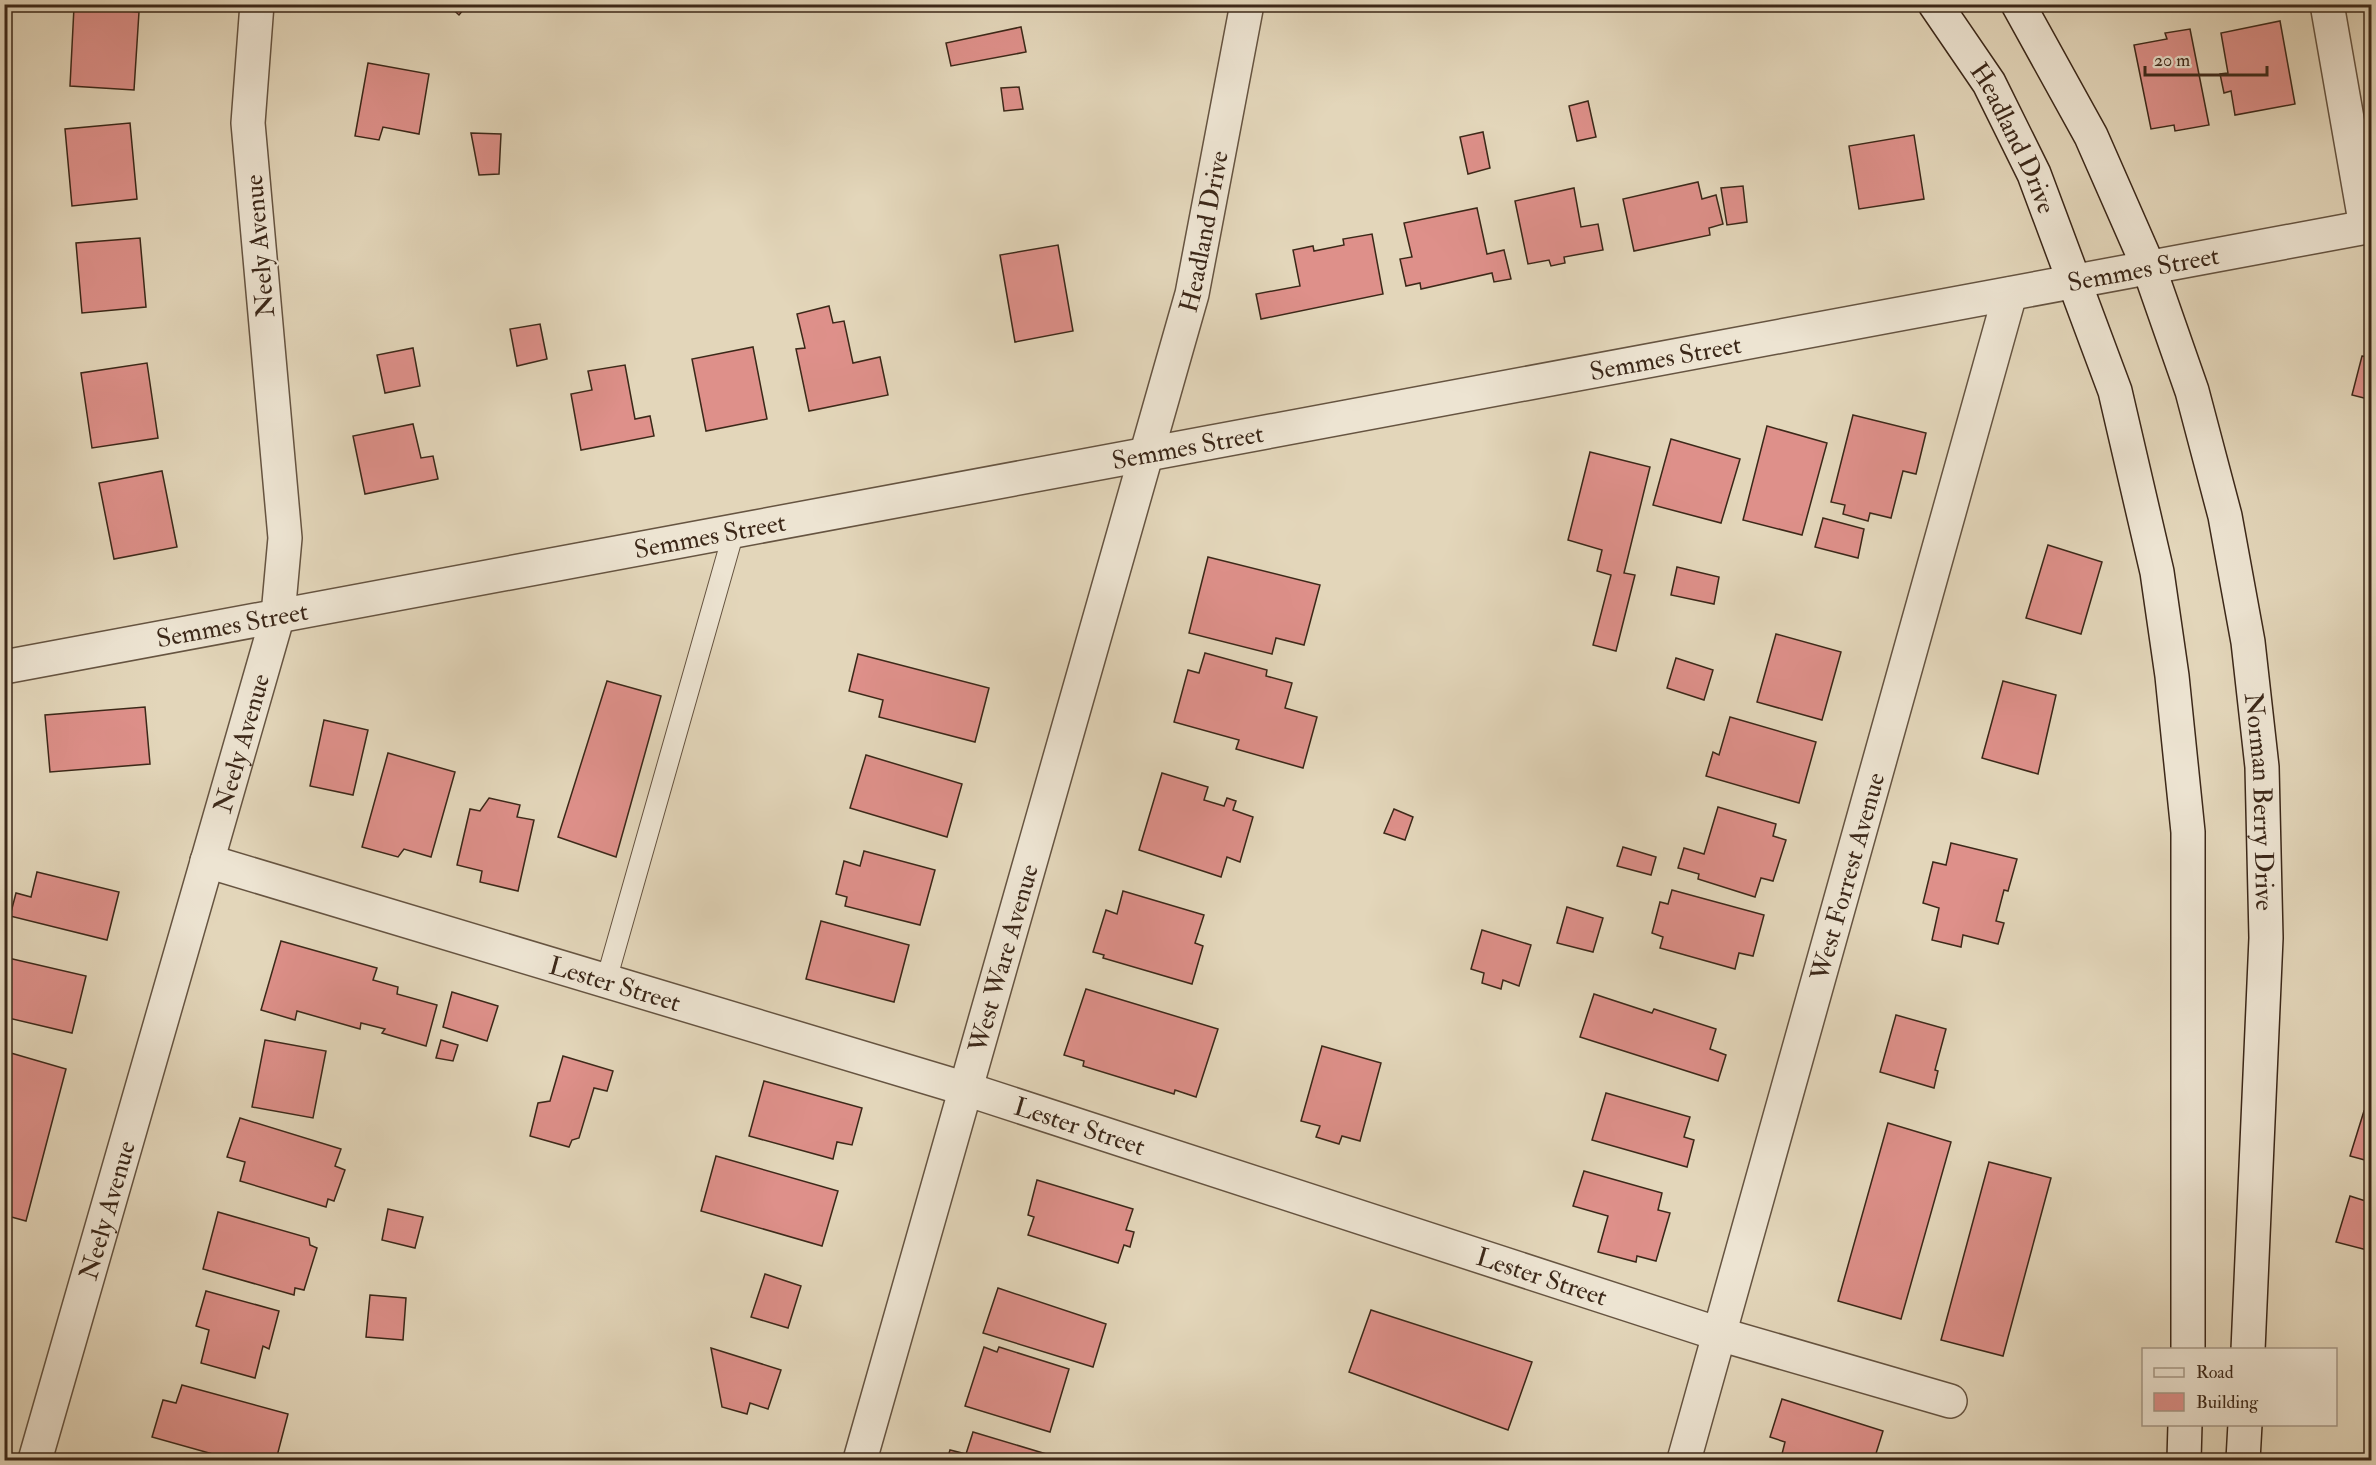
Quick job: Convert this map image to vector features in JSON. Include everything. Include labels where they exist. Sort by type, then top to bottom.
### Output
[{"type":"street","name":"Neely Avenue","points":[[35,1461],[278,615],[285,538],[248,123],[257,4]]},
{"type":"street","name":"Headland Drive","points":[[1146,455],[1192,294],[1247,4]]},
{"type":"street","name":"Headland Drive","points":[[1935,4],[1989,83],[2034,174],[2076,281]]},
{"type":"street","points":[[2018,4],[2091,136],[2149,268]]},
{"type":"street","points":[[2327,4],[2369,227]]},
{"type":"street","name":"Semmes Street","points":[[4,667],[2369,227]]},
{"type":"street","name":"Norman Berry Drive","points":[[2149,268],[2192,391],[2225,516],[2248,642],[2262,767],[2266,938],[2248,1348]]},
{"type":"street","points":[[2076,281],[2115,391],[2157,572],[2172,676],[2187,832],[2188,1348]]},
{"type":"street","name":"West Forrest Avenue","points":[[1684,1461],[2010,294]]},
{"type":"street","name":"West Ware Avenue","points":[[860,1461],[1146,455]]},
{"type":"street","name":"Lester Street","points":[[207,861],[966,1089],[1719,1334],[1950,1401]]},
{"type":"street","points":[[2184,1461],[2186,1426]]},
{"type":"street","points":[[2243,1461],[2245,1426]]},
{"type":"lane","points":[[606,981],[734,531]]},
{"type":"building","points":[[447,4],[468,4],[459,15]]},
{"type":"building","points":[[74,7],[139,12],[134,90],[70,86]]},
{"type":"building","points":[[2280,21],[2295,104],[2235,115],[2231,91],[2224,93],[2220,74],[2228,73],[2221,33]]},
{"type":"building","points":[[1021,27],[1026,52],[951,66],[946,43]]},
{"type":"building","points":[[2190,29],[2209,125],[2175,131],[2174,125],[2151,129],[2134,45],[2167,39],[2165,33]]},
{"type":"building","points":[[368,63],[429,74],[419,134],[383,127],[379,140],[355,136]]},
{"type":"building","points":[[1019,87],[1023,109],[1004,111],[1001,88]]},
{"type":"building","points":[[1588,101],[1596,137],[1577,141],[1569,106]]},
{"type":"building","points":[[130,123],[137,199],[72,206],[65,129]]},
{"type":"building","points":[[1483,132],[1490,168],[1468,174],[1460,137]]},
{"type":"building","points":[[471,133],[501,134],[499,174],[479,175]]},
{"type":"building","points":[[1914,135],[1924,199],[1859,209],[1849,146]]},
{"type":"building","points":[[1698,182],[1702,199],[1716,195],[1723,224],[1709,228],[1710,235],[1634,251],[1623,199]]},
{"type":"building","points":[[1743,186],[1747,222],[1727,225],[1721,188]]},
{"type":"building","points":[[1574,188],[1581,227],[1598,224],[1603,250],[1564,257],[1565,263],[1551,266],[1549,260],[1528,264],[1515,201]]},
{"type":"building","points":[[1477,208],[1487,254],[1504,250],[1511,279],[1494,282],[1492,273],[1421,289],[1420,283],[1406,286],[1400,259],[1412,257],[1404,223]]},
{"type":"building","points":[[1372,234],[1383,294],[1261,319],[1256,294],[1300,286],[1293,250],[1313,246],[1314,251],[1344,245],[1343,239]]},
{"type":"building","points":[[140,238],[146,307],[82,313],[76,243]]},
{"type":"building","points":[[1058,245],[1073,331],[1015,342],[1000,255]]},
{"type":"building","points":[[829,306],[833,323],[844,321],[853,363],[880,357],[888,395],[809,411],[796,349],[805,348],[797,314]]},
{"type":"building","points":[[540,324],[547,359],[517,366],[510,329]]},
{"type":"building","points":[[753,347],[767,419],[706,431],[692,359]]},
{"type":"building","points":[[413,348],[420,386],[385,393],[377,355]]},
{"type":"building","points":[[2362,356],[2372,358],[2372,400],[2352,395]]},
{"type":"building","points":[[147,363],[158,438],[92,448],[81,373]]},
{"type":"building","points":[[625,365],[635,419],[650,416],[654,436],[581,450],[571,394],[592,390],[588,371]]},
{"type":"building","points":[[1853,415],[1926,433],[1916,474],[1903,471],[1891,518],[1870,513],[1868,521],[1843,514],[1845,505],[1831,502]]},
{"type":"building","points":[[413,424],[421,458],[433,456],[438,479],[365,494],[353,436]]},
{"type":"building","points":[[1767,426],[1827,443],[1802,535],[1743,520]]},
{"type":"building","points":[[1671,439],[1740,459],[1721,523],[1653,505]]},
{"type":"building","points":[[1590,452],[1650,467],[1624,573],[1635,575],[1616,651],[1593,645],[1611,575],[1597,571],[1602,550],[1568,540]]},
{"type":"building","points":[[162,471],[177,547],[114,559],[99,483]]},
{"type":"building","points":[[1823,518],[1864,529],[1858,558],[1815,547]]},
{"type":"building","points":[[2048,545],[2102,562],[2081,634],[2026,618]]},
{"type":"building","points":[[1208,557],[1320,585],[1304,645],[1276,638],[1272,654],[1189,633]]},
{"type":"building","points":[[1677,567],[1719,577],[1714,604],[1671,595]]},
{"type":"building","points":[[1776,634],[1841,652],[1822,720],[1757,702]]},
{"type":"building","points":[[1205,653],[1267,670],[1266,676],[1292,683],[1285,708],[1317,717],[1303,768],[1236,749],[1239,740],[1174,722],[1188,670],[1199,673]]},
{"type":"building","points":[[858,654],[989,688],[975,742],[879,717],[883,700],[849,691]]},
{"type":"building","points":[[1676,658],[1713,670],[1704,700],[1667,688]]},
{"type":"building","points":[[607,681],[661,696],[616,857],[558,837]]},
{"type":"building","points":[[2003,681],[2056,695],[2038,774],[1982,758]]},
{"type":"building","points":[[145,707],[150,764],[50,772],[45,715]]},
{"type":"building","points":[[1730,717],[1816,742],[1799,803],[1706,776],[1713,752],[1719,755]]},
{"type":"building","points":[[324,720],[368,730],[353,795],[310,786]]},
{"type":"building","points":[[388,753],[455,772],[431,857],[404,849],[398,857],[362,847]]},
{"type":"building","points":[[866,755],[962,784],[947,837],[850,808]]},
{"type":"building","points":[[1162,773],[1208,787],[1204,800],[1224,806],[1227,798],[1236,801],[1233,810],[1253,817],[1240,862],[1227,857],[1221,877],[1139,850]]},
{"type":"building","points":[[489,798],[520,805],[517,817],[534,820],[518,891],[480,882],[482,871],[457,865],[470,809],[480,811]]},
{"type":"building","points":[[1718,807],[1776,824],[1773,836],[1786,840],[1773,881],[1761,878],[1755,897],[1698,879],[1699,874],[1678,868],[1684,848],[1704,854]]},
{"type":"building","points":[[1394,809],[1413,817],[1405,840],[1384,833]]},
{"type":"building","points":[[1951,843],[2017,859],[2008,891],[2004,890],[1996,921],[2004,923],[1998,944],[1963,935],[1961,947],[1932,940],[1939,908],[1923,903],[1933,862],[1946,865]]},
{"type":"building","points":[[1623,847],[1656,857],[1651,875],[1617,866]]},
{"type":"building","points":[[864,851],[935,870],[920,925],[845,906],[847,897],[836,894],[844,861],[860,866]]},
{"type":"building","points":[[37,872],[119,892],[107,940],[10,916],[16,893],[31,897]]},
{"type":"building","points":[[1672,890],[1764,915],[1753,956],[1739,953],[1735,969],[1660,948],[1663,937],[1652,933],[1660,902],[1668,904]]},
{"type":"building","points":[[1123,891],[1204,915],[1195,943],[1203,946],[1192,984],[1103,958],[1104,955],[1093,952],[1106,910],[1117,914]]},
{"type":"building","points":[[1567,907],[1603,918],[1593,952],[1557,943]]},
{"type":"building","points":[[821,921],[909,945],[894,1002],[806,979]]},
{"type":"building","points":[[1482,930],[1531,945],[1519,986],[1503,980],[1501,989],[1482,983],[1484,973],[1471,969]]},
{"type":"building","points":[[281,941],[377,968],[373,980],[398,987],[397,994],[437,1005],[426,1046],[382,1033],[385,1029],[361,1023],[360,1029],[297,1011],[295,1020],[261,1010]]},
{"type":"building","points":[[4,957],[86,976],[72,1033],[4,1017]]},
{"type":"building","points":[[1086,989],[1218,1029],[1196,1097],[1175,1090],[1174,1094],[1083,1066],[1084,1061],[1064,1055]]},
{"type":"building","points":[[452,992],[498,1006],[487,1041],[443,1027]]},
{"type":"building","points":[[1594,994],[1652,1013],[1654,1009],[1716,1029],[1710,1049],[1726,1055],[1718,1081],[1580,1037]]},
{"type":"building","points":[[1896,1015],[1946,1029],[1935,1070],[1938,1071],[1934,1088],[1880,1072]]},
{"type":"building","points":[[265,1040],[326,1051],[313,1118],[252,1107]]},
{"type":"building","points":[[441,1040],[458,1045],[453,1061],[436,1058]]},
{"type":"building","points":[[1322,1046],[1381,1063],[1360,1141],[1342,1136],[1339,1144],[1316,1137],[1320,1126],[1301,1121]]},
{"type":"building","points":[[4,1051],[66,1069],[26,1221],[4,1215]]},
{"type":"building","points":[[563,1056],[613,1071],[607,1091],[594,1088],[579,1138],[572,1140],[569,1147],[530,1136],[538,1103],[550,1101]]},
{"type":"building","points":[[764,1081],[862,1108],[852,1145],[837,1142],[833,1159],[749,1136]]},
{"type":"building","points":[[1606,1093],[1690,1117],[1684,1137],[1694,1140],[1687,1167],[1592,1140]]},
{"type":"building","points":[[2364,1111],[2372,1113],[2372,1162],[2350,1156]]},
{"type":"building","points":[[240,1118],[341,1149],[335,1166],[345,1170],[334,1201],[328,1199],[326,1207],[240,1181],[245,1162],[227,1157]]},
{"type":"building","points":[[1888,1123],[1951,1142],[1901,1319],[1838,1301]]},
{"type":"building","points":[[716,1156],[838,1191],[822,1246],[701,1211]]},
{"type":"building","points":[[1989,1162],[2051,1178],[2003,1356],[1941,1340]]},
{"type":"building","points":[[1584,1171],[1662,1193],[1658,1210],[1670,1213],[1656,1261],[1637,1256],[1636,1262],[1598,1252],[1608,1216],[1573,1206]]},
{"type":"building","points":[[1037,1180],[1133,1209],[1126,1230],[1134,1232],[1130,1247],[1124,1245],[1118,1263],[1028,1235],[1034,1217],[1028,1215]]},
{"type":"building","points":[[2350,1196],[2372,1203],[2372,1263],[2367,1262],[2371,1251],[2336,1242]]},
{"type":"building","points":[[388,1209],[423,1217],[415,1248],[382,1240]]},
{"type":"building","points":[[218,1212],[309,1238],[310,1245],[317,1248],[304,1290],[295,1288],[294,1295],[203,1269]]},
{"type":"building","points":[[765,1274],[801,1286],[788,1328],[751,1317]]},
{"type":"building","points":[[998,1288],[1106,1324],[1093,1367],[983,1333]]},
{"type":"building","points":[[206,1291],[279,1311],[269,1349],[263,1346],[255,1378],[201,1363],[209,1330],[196,1326]]},
{"type":"building","points":[[370,1295],[406,1298],[403,1340],[366,1337]]},
{"type":"building","points":[[1371,1310],[1532,1362],[1508,1430],[1349,1372]]},
{"type":"building","points":[[984,1347],[997,1352],[999,1347],[1069,1369],[1050,1432],[965,1406]]},
{"type":"building","points":[[711,1348],[781,1370],[768,1409],[750,1403],[747,1414],[722,1407]]},
{"type":"building","points":[[182,1385],[288,1414],[276,1460],[234,1460],[152,1437],[163,1400],[176,1403]]},
{"type":"building","points":[[1782,1399],[1883,1431],[1874,1460],[1789,1460],[1781,1458],[1785,1442],[1770,1437]]},
{"type":"building","points":[[973,1432],[1053,1456],[1052,1459],[1057,1460],[947,1460],[950,1450],[966,1454]]},
{"type":"building","points":[[732,1455],[752,1460],[733,1460]]}]
